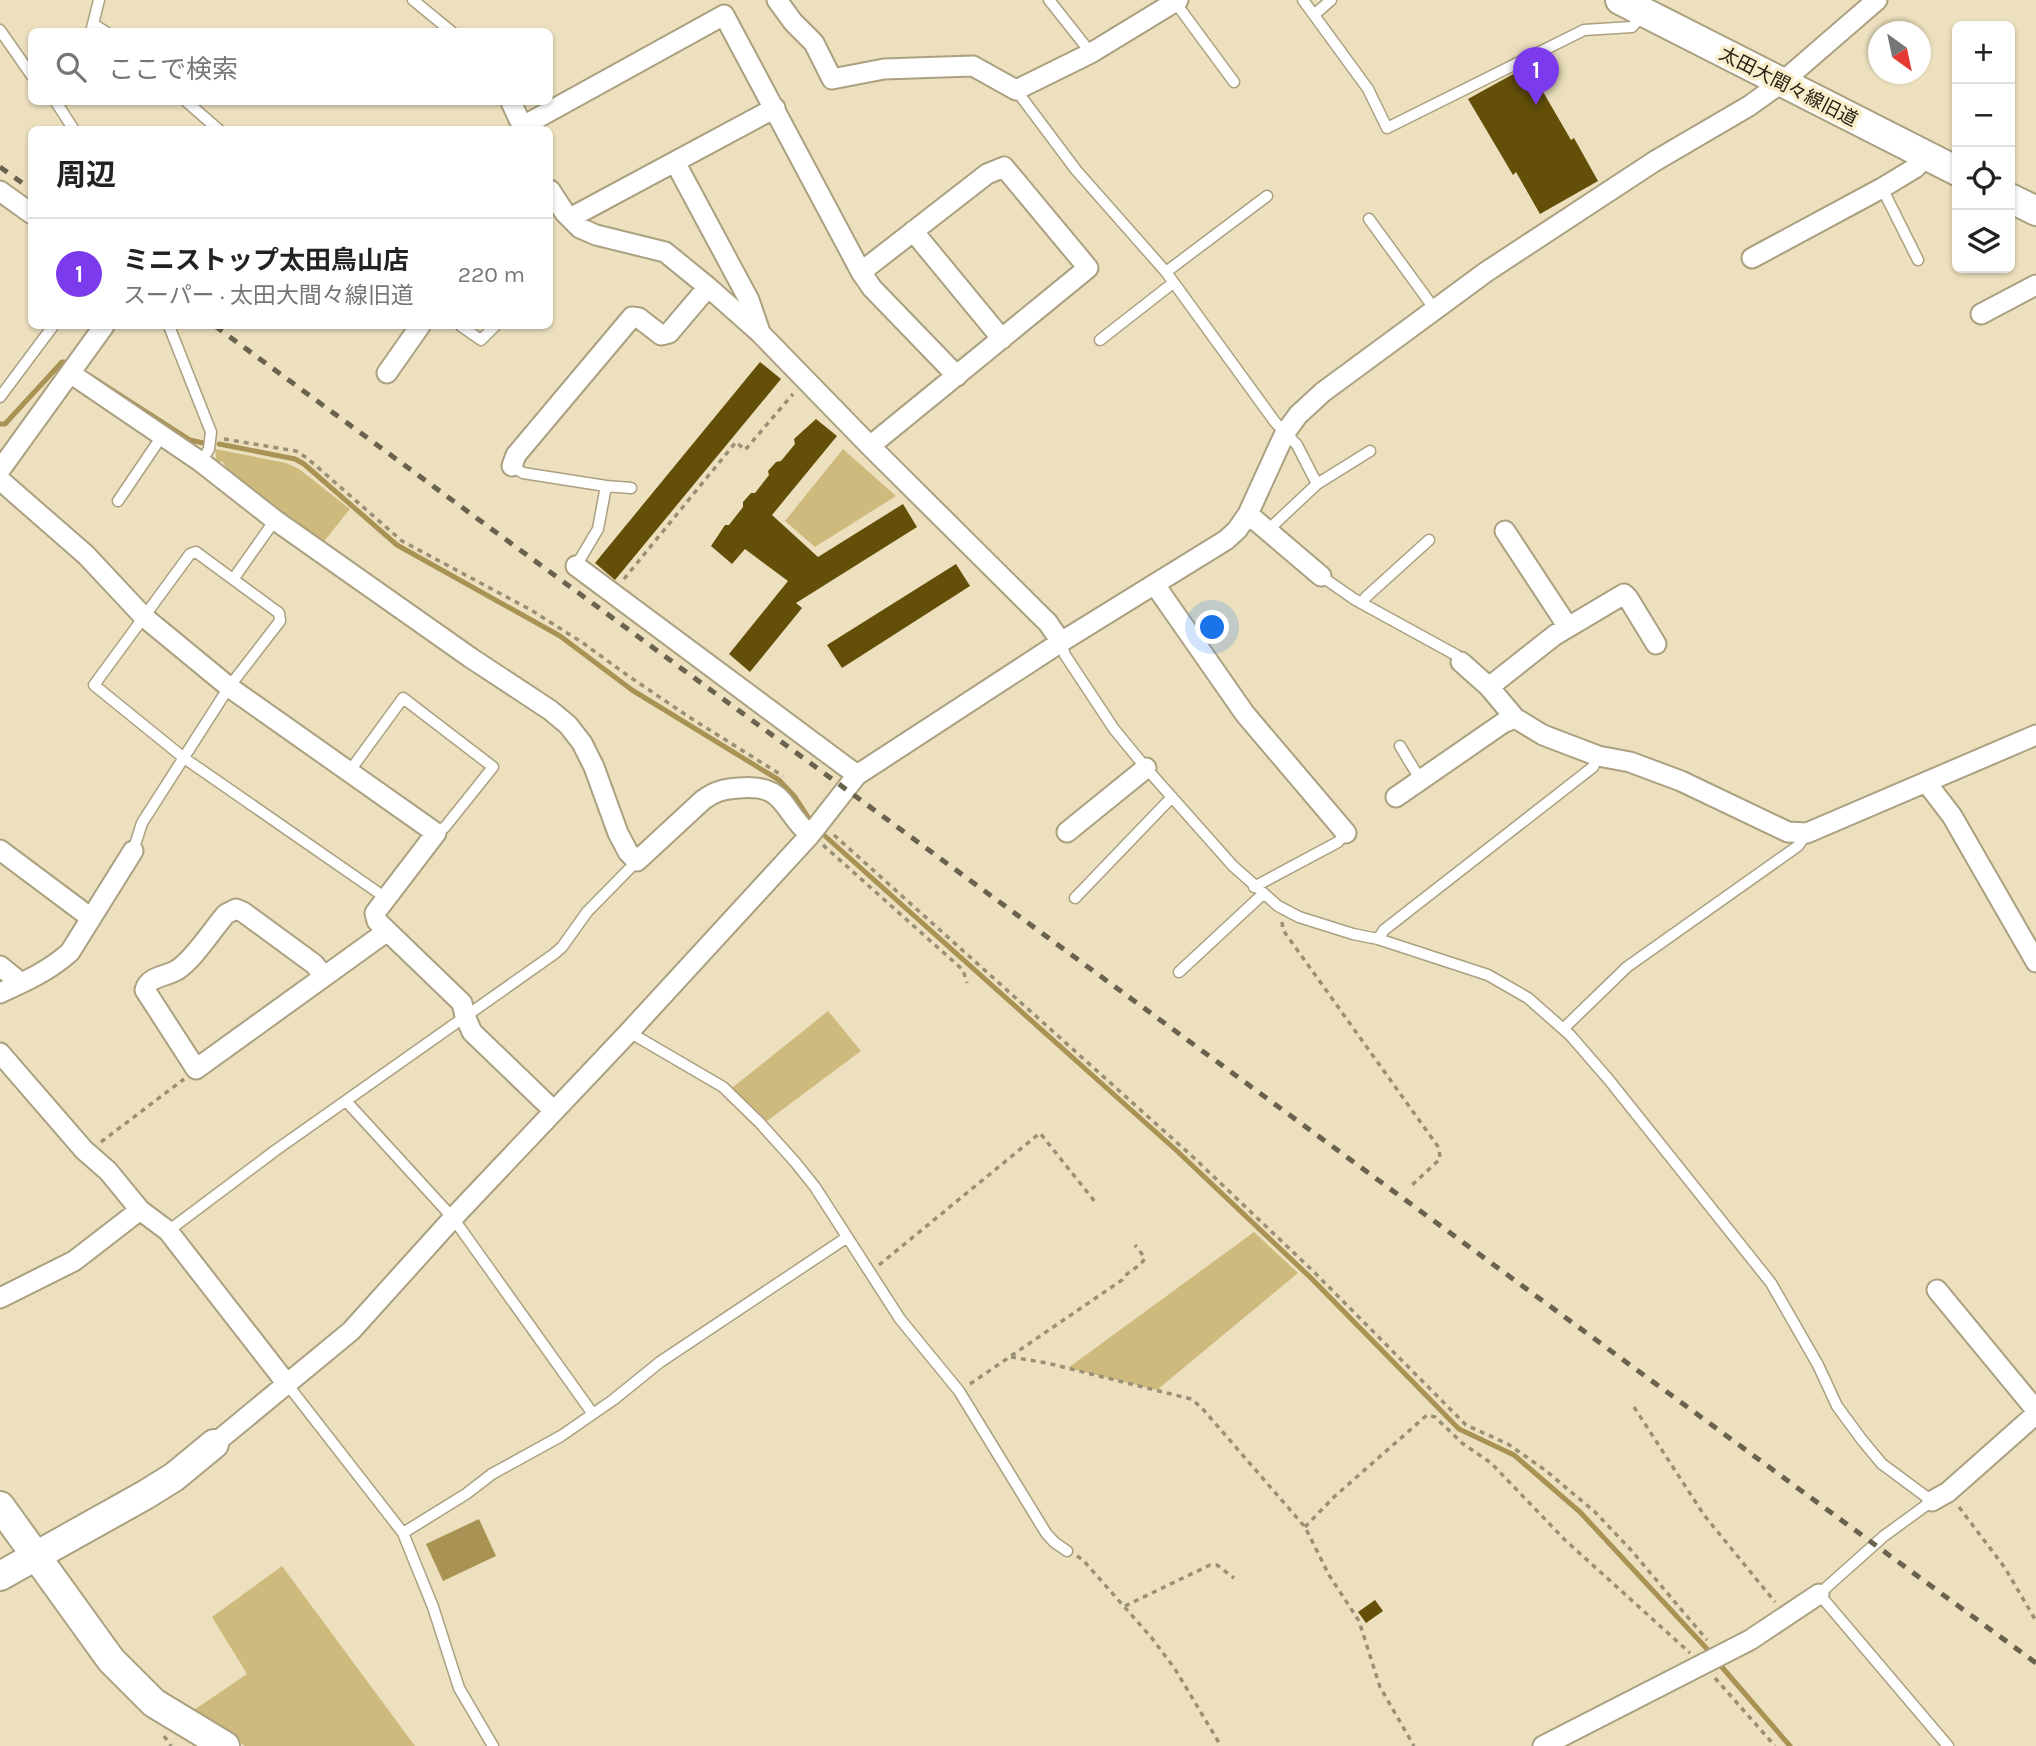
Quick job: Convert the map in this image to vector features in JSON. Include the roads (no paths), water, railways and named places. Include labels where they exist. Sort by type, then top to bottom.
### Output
[{"type":"street","points":[[777,0],[793,22],[814,43],[832,79],[884,69],[973,66],[1016,90],[1091,53],[1177,1]]},
{"type":"street","points":[[0,1576],[174,1477],[351,1331],[453,1217],[629,1032],[815,829],[857,775],[1061,642],[1226,540],[1237,530],[1248,513],[1285,433],[1298,415],[1323,392],[1486,272],[1655,161],[1748,106],[1781,83],[1877,0]]},
{"type":"street","name":"太田大間々線旧道","points":[[1633,6],[1952,168]]},
{"type":"street","points":[[528,126],[724,15],[861,272],[872,288],[957,376]]},
{"type":"street","points":[[512,105],[523,126]]},
{"type":"street","points":[[570,218],[775,108]]},
{"type":"street","points":[[1752,258],[1882,188],[1915,168],[1927,155]]},
{"type":"street","points":[[675,162],[749,300],[760,333]]},
{"type":"street","points":[[861,272],[987,174],[1004,167],[1088,268],[870,446]]},
{"type":"street","points":[[0,191],[28,211]]},
{"type":"street","points":[[553,194],[580,228],[596,235],[665,252],[708,287],[760,333],[1048,624],[1061,642]]},
{"type":"street","points":[[2015,201],[2036,212]]},
{"type":"street","points":[[913,231],[1002,339]]},
{"type":"street","points":[[1981,314],[2036,285]]},
{"type":"street","points":[[512,466],[516,454],[632,317],[639,318],[661,335],[669,333],[708,287]]},
{"type":"street","points":[[3,461],[102,329]]},
{"type":"street","points":[[387,373],[418,329]]},
{"type":"street","points":[[70,373],[201,462],[275,520],[568,725],[582,743],[594,766],[618,833],[628,852],[637,861],[704,800],[714,792],[725,789],[756,786],[775,793],[797,824],[815,829]]},
{"type":"street","points":[[0,480],[86,555],[144,617],[229,687],[436,833],[375,913],[377,921],[462,1003],[472,1032],[554,1111]]},
{"type":"street","points":[[1248,513],[1321,576]]},
{"type":"street","points":[[1505,531],[1568,627]]},
{"type":"street","points":[[576,566],[857,775]]},
{"type":"street","points":[[1155,585],[1245,714],[1346,834]]},
{"type":"street","points":[[1489,687],[1530,653],[1624,594],[1656,644]]},
{"type":"street","points":[[1461,662],[1489,687],[1515,718],[1543,735],[1598,756],[1630,762],[1681,782],[1788,832],[1807,833],[2036,735]]},
{"type":"street","points":[[1396,797],[1503,723],[1515,718]]},
{"type":"street","points":[[1067,832],[1146,768]]},
{"type":"street","points":[[1926,782],[1952,816],[2036,962]]},
{"type":"street","points":[[0,850],[91,918]]},
{"type":"street","points":[[0,993],[55,965],[70,952],[133,851]]},
{"type":"street","points":[[324,976],[314,964],[236,909],[226,914],[180,968],[152,979],[145,990],[196,1069],[386,932]]},
{"type":"street","points":[[0,966],[21,984]]},
{"type":"street","points":[[0,1053],[140,1210],[168,1231],[287,1384]]},
{"type":"street","points":[[0,1298],[74,1261],[140,1210]]},
{"type":"street","points":[[1937,1290],[2036,1412],[1940,1496]]},
{"type":"street","points":[[0,1506],[111,1660],[154,1703],[225,1746]]},
{"type":"street","points":[[1544,1746],[1711,1660],[1787,1617],[1819,1594]]},
{"type":"lane","points":[[92,28],[99,0]]},
{"type":"lane","points":[[413,0],[447,28]]},
{"type":"lane","points":[[1049,0],[1091,53]]},
{"type":"lane","points":[[1303,0],[1368,89],[1387,128],[1584,30],[1632,27],[1640,20],[1633,6]]},
{"type":"lane","points":[[1315,14],[1331,0]]},
{"type":"lane","points":[[1177,1],[1234,82]]},
{"type":"lane","points":[[0,30],[28,70]]},
{"type":"lane","points":[[1016,90],[1076,170],[1166,272],[1285,433],[1297,445],[1317,484]]},
{"type":"lane","points":[[58,105],[71,126]]},
{"type":"lane","points":[[190,105],[214,126]]},
{"type":"lane","points":[[1882,188],[1918,260]]},
{"type":"lane","points":[[1166,272],[1267,196]]},
{"type":"lane","points":[[1369,219],[1436,311]]},
{"type":"lane","points":[[1100,340],[1173,282]]},
{"type":"lane","points":[[0,397],[52,329]]},
{"type":"lane","points":[[170,329],[209,426],[209,449],[201,462]]},
{"type":"lane","points":[[465,329],[481,340],[492,329]]},
{"type":"lane","points":[[118,501],[162,436]]},
{"type":"lane","points":[[1268,531],[1317,484],[1370,451]]},
{"type":"lane","points":[[512,466],[523,473],[631,488]]},
{"type":"lane","points":[[576,566],[598,529],[606,486]]},
{"type":"lane","points":[[234,579],[275,520]]},
{"type":"lane","points":[[1362,603],[1429,540]]},
{"type":"lane","points":[[133,851],[142,823],[184,758],[229,687],[279,621],[279,613],[196,552],[190,554],[94,685],[184,758],[386,898]]},
{"type":"lane","points":[[1321,576],[1362,603],[1457,655],[1461,662]]},
{"type":"lane","points":[[1061,642],[1065,655],[1114,729],[1146,768],[1258,890],[1299,917],[1378,939],[1488,975],[1528,998],[1563,1030],[1609,1080],[1771,1283],[1818,1365],[1837,1406],[1861,1440],[1882,1464],[1940,1496],[1884,1536],[1819,1594],[1948,1746]]},
{"type":"lane","points":[[349,772],[403,698],[493,767],[445,827],[436,833]]},
{"type":"lane","points":[[1399,746],[1420,779]]},
{"type":"lane","points":[[1378,939],[1395,922],[1593,767],[1598,756]]},
{"type":"lane","points":[[1075,898],[1172,797]]},
{"type":"lane","points":[[1563,1030],[1627,967],[1798,846],[1807,833]]},
{"type":"lane","points":[[1179,972],[1258,890],[1338,842],[1346,834]]},
{"type":"lane","points":[[168,1231],[276,1150],[554,954],[587,912],[637,861]]},
{"type":"lane","points":[[629,1032],[723,1087],[795,1162],[815,1187],[900,1319],[960,1391],[1046,1533],[1054,1542],[1068,1550]]},
{"type":"lane","points":[[346,1101],[453,1217],[593,1414]]},
{"type":"lane","points":[[403,1533],[466,1494],[492,1474],[561,1436],[660,1362],[846,1238]]},
{"type":"lane","points":[[287,1384],[403,1533],[433,1607],[458,1688],[493,1746]]},
{"type":"waterway","points":[[0,424],[5,424],[62,362],[70,362]]},
{"type":"waterway","points":[[92,377],[190,440],[203,443]]},
{"type":"waterway","points":[[219,444],[295,459],[304,464],[397,545],[560,636],[632,690],[779,780],[795,797],[808,817]]},
{"type":"waterway","points":[[825,836],[1177,1151],[1311,1278],[1459,1429],[1514,1455],[1580,1512],[1708,1650]]},
{"type":"waterway","points":[[1721,1666],[1790,1746]]},
{"type":"railway","points":[[0,167],[28,187]]},
{"type":"railway","points":[[219,329],[2036,1663]]},
{"type":"place","name":"ミニストップ太田鳥山店","points":[[1536,105]]}]
